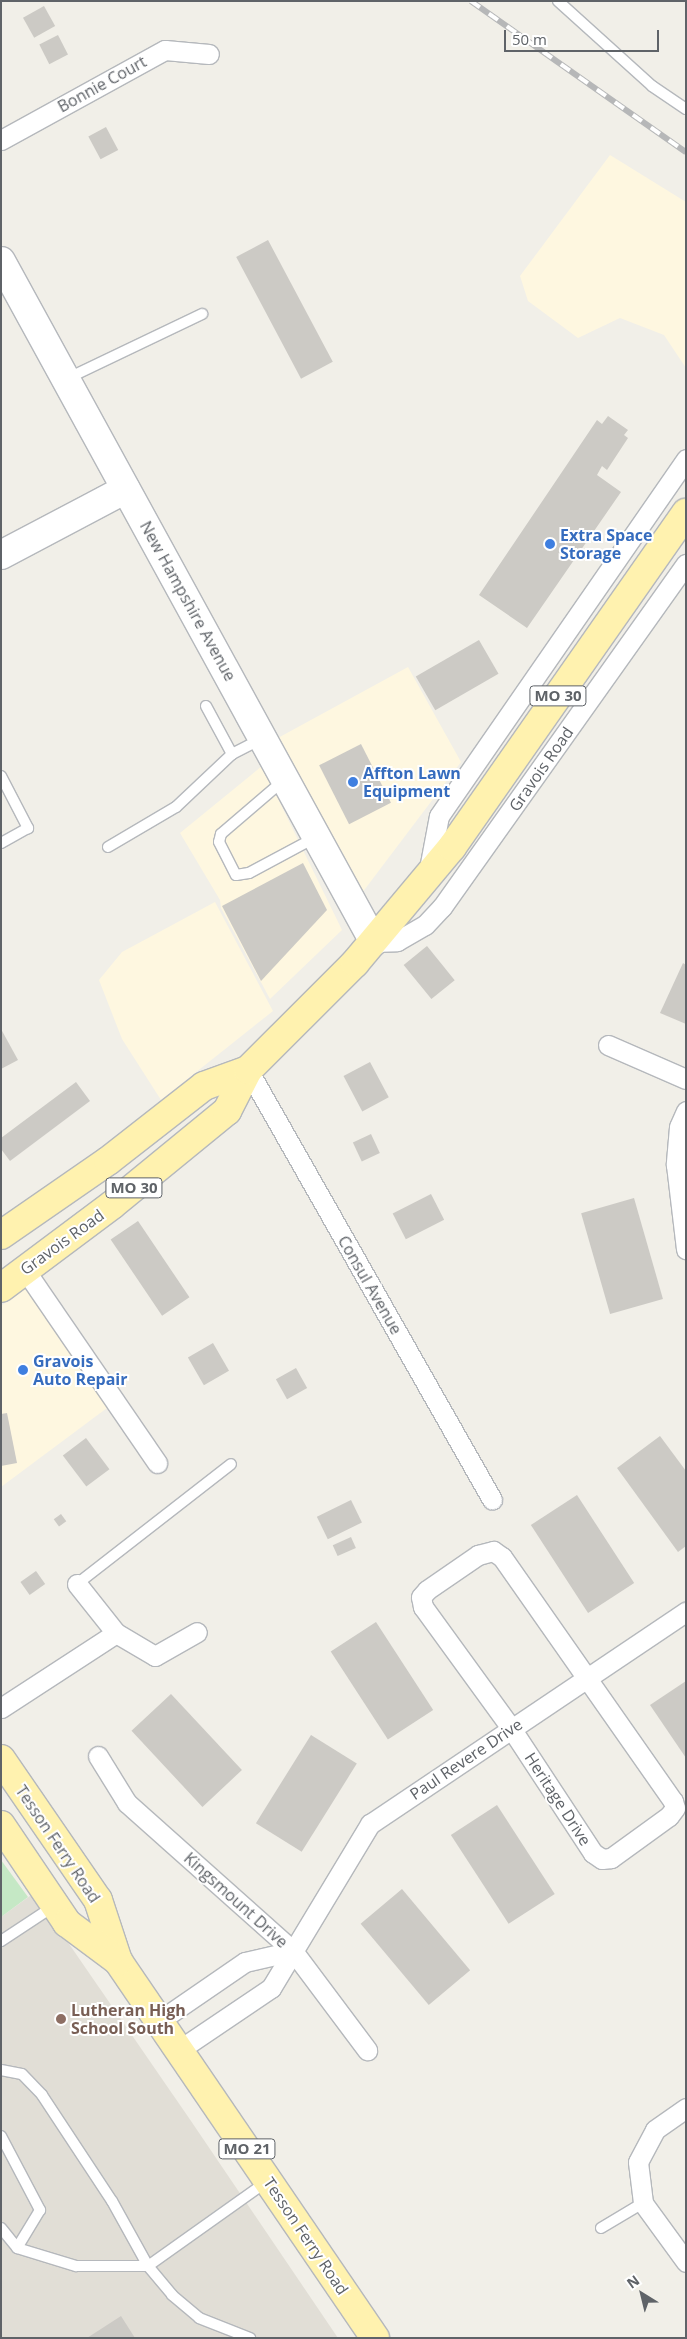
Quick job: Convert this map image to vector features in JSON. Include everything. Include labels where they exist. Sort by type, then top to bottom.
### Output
[{"type":"main road","name":"Gravois Road","points":[[1,1288],[141,1182],[227,1111],[248,1070],[374,942],[427,878],[686,513]]},
{"type":"main road","name":"Gravois Road","points":[[3,1230],[108,1161],[204,1086],[248,1070]]},
{"type":"main road","name":"Tesson Ferry Road","points":[[1,1759],[98,1900],[118,1961],[375,2338]]},
{"type":"main road","name":"Tesson Ferry Road","points":[[1,1825],[67,1923],[118,1961]]},
{"type":"street","name":"Bonnie Court","points":[[1,140],[165,50],[209,54]]},
{"type":"street","name":"New Hampshire Avenue","points":[[1,261],[374,942]]},
{"type":"street","name":"Gravois Road","points":[[427,878],[439,816],[686,459]]},
{"type":"street","points":[[1,556],[126,489]]},
{"type":"street","name":"Gravois Road","points":[[374,942],[396,941],[425,924],[442,907],[686,564]]},
{"type":"street","points":[[608,1044],[686,1078]]},
{"type":"street","name":"Consul Avenue","points":[[248,1070],[492,1500]]},
{"type":"street","points":[[686,1111],[679,1127],[676,1165],[686,1249]]},
{"type":"street","points":[[25,1270],[157,1463]]},
{"type":"street","name":"Heritage Drive","points":[[493,1551],[502,1557],[587,1681],[673,1801],[674,1808],[611,1858],[602,1859],[593,1853],[511,1728],[423,1607],[421,1598],[427,1590],[478,1555],[493,1551]]},
{"type":"street","points":[[77,1584],[116,1633],[155,1656],[197,1632]]},
{"type":"street","name":"Paul Revere Drive","points":[[179,2050],[271,1988],[370,1824],[511,1728],[587,1681],[686,1612]]},
{"type":"street","points":[[1,1708],[116,1633]]},
{"type":"street","name":"Kingsmount Drive","points":[[98,1756],[127,1803],[293,1951],[367,2050]]},
{"type":"street","points":[[159,2021],[245,1962],[293,1951]]},
{"type":"street","points":[[686,2108],[655,2130],[638,2162],[643,2203],[686,2262]]},
{"type":"lane","points":[[558,1],[652,86],[686,109]]},
{"type":"lane","points":[[66,379],[202,314]]},
{"type":"lane","points":[[206,706],[232,754]]},
{"type":"lane","points":[[108,848],[176,807],[232,754],[263,738]]},
{"type":"lane","points":[[1,776],[28,828],[1,843]]},
{"type":"lane","points":[[284,779],[221,834],[219,842],[236,875],[250,873],[316,837]]},
{"type":"lane","points":[[77,1584],[231,1464]]},
{"type":"lane","points":[[1,1942],[55,1905]]},
{"type":"lane","points":[[1,2070],[22,2074],[42,2095],[112,2201],[148,2266],[199,2318],[250,2338]]},
{"type":"lane","points":[[1,2136],[40,2210],[17,2248]]},
{"type":"lane","points":[[1,2228],[17,2248],[76,2266],[148,2266],[269,2180]]},
{"type":"lane","points":[[601,2228],[643,2203]]},
{"type":"shaded area","points":[[610,155],[686,202],[686,368],[664,335],[620,318],[578,338],[528,301],[520,276]]},
{"type":"shaded area","points":[[408,667],[461,762],[362,893],[276,739]]},
{"type":"shaded area","points":[[262,766],[342,930],[270,999],[221,908],[220,900],[180,833]]},
{"type":"shaded area","points":[[215,902],[273,1011],[161,1100],[122,1039],[99,980],[122,952]]},
{"type":"shaded area","points":[[27,1287],[107,1408],[1,1487],[1,1306]]},
{"type":"shaded area","name":"Lutheran High School South","points":[[34,1893],[338,2338],[1,2338],[1,1917]]},
{"type":"green space","points":[[1,1860],[28,1897],[1,1917]]},
{"type":"building","points":[[44,6],[55,26],[34,38],[23,18]]},
{"type":"building","points":[[58,35],[68,55],[49,64],[39,45]]},
{"type":"building","points":[[106,127],[118,150],[101,159],[88,136]]},
{"type":"building","points":[[268,240],[333,362],[301,379],[236,257]]},
{"type":"building","name":"Extra Space Storage","points":[[608,416],[628,430],[624,435],[628,438],[607,470],[602,466],[597,475],[621,492],[527,628],[479,595],[597,420],[602,424]]},
{"type":"building","points":[[479,640],[499,674],[435,710],[416,676]]},
{"type":"building","points":[[361,744],[391,803],[349,824],[319,765]]},
{"type":"building","points":[[303,863],[327,910],[261,981],[222,906]]},
{"type":"building","points":[[427,946],[455,980],[431,999],[404,965]]},
{"type":"building","points":[[683,963],[686,965],[686,1024],[660,1013]]},
{"type":"building","points":[[1,1029],[18,1060],[1,1069]]},
{"type":"building","points":[[370,1062],[389,1097],[362,1111],[344,1076]]},
{"type":"building","points":[[76,1082],[90,1101],[10,1161],[1,1149],[1,1138]]},
{"type":"building","points":[[371,1134],[380,1153],[362,1161],[353,1142]]},
{"type":"building","points":[[431,1194],[444,1220],[406,1239],[393,1214]]},
{"type":"building","points":[[634,1198],[663,1299],[610,1314],[581,1213]]},
{"type":"building","points":[[138,1221],[189,1297],[162,1316],[111,1239]]},
{"type":"building","points":[[213,1343],[229,1371],[204,1385],[188,1358]]},
{"type":"building","points":[[296,1368],[307,1388],[287,1399],[276,1379]]},
{"type":"building","points":[[7,1413],[17,1463],[1,1466],[1,1414]]},
{"type":"building","points":[[660,1436],[686,1471],[686,1546],[678,1552],[617,1468]]},
{"type":"building","points":[[86,1438],[109,1469],[86,1487],[63,1455]]},
{"type":"building","points":[[577,1495],[634,1583],[588,1613],[531,1525]]},
{"type":"building","points":[[351,1500],[362,1522],[328,1539],[317,1517]]},
{"type":"building","points":[[61,1514],[66,1521],[59,1527],[54,1519]]},
{"type":"building","points":[[351,1537],[356,1548],[338,1556],[333,1545]]},
{"type":"building","points":[[36,1571],[45,1584],[30,1595],[20,1582]]},
{"type":"building","points":[[376,1622],[433,1710],[388,1739],[331,1651]]},
{"type":"building","points":[[686,1681],[686,1758],[650,1705]]},
{"type":"building","points":[[171,1694],[242,1770],[202,1807],[132,1731]]},
{"type":"building","points":[[311,1735],[357,1764],[302,1852],[256,1823]]},
{"type":"building","points":[[497,1805],[555,1894],[509,1924],[451,1835]]},
{"type":"building","points":[[402,1889],[470,1970],[429,2005],[361,1924]]},
{"type":"building","points":[[121,2316],[135,2338],[87,2338]]},
{"type":"railway","points":[[471,1],[686,152]]},
{"type":"place","name":"Extra Space Storage","points":[[550,544]]},
{"type":"place","name":"Affton Lawn Equipment","points":[[353,782]]},
{"type":"place","name":"Gravois Auto Repair","points":[[23,1370]]},
{"type":"place","name":"Lutheran High School South","points":[[61,2019]]}]
